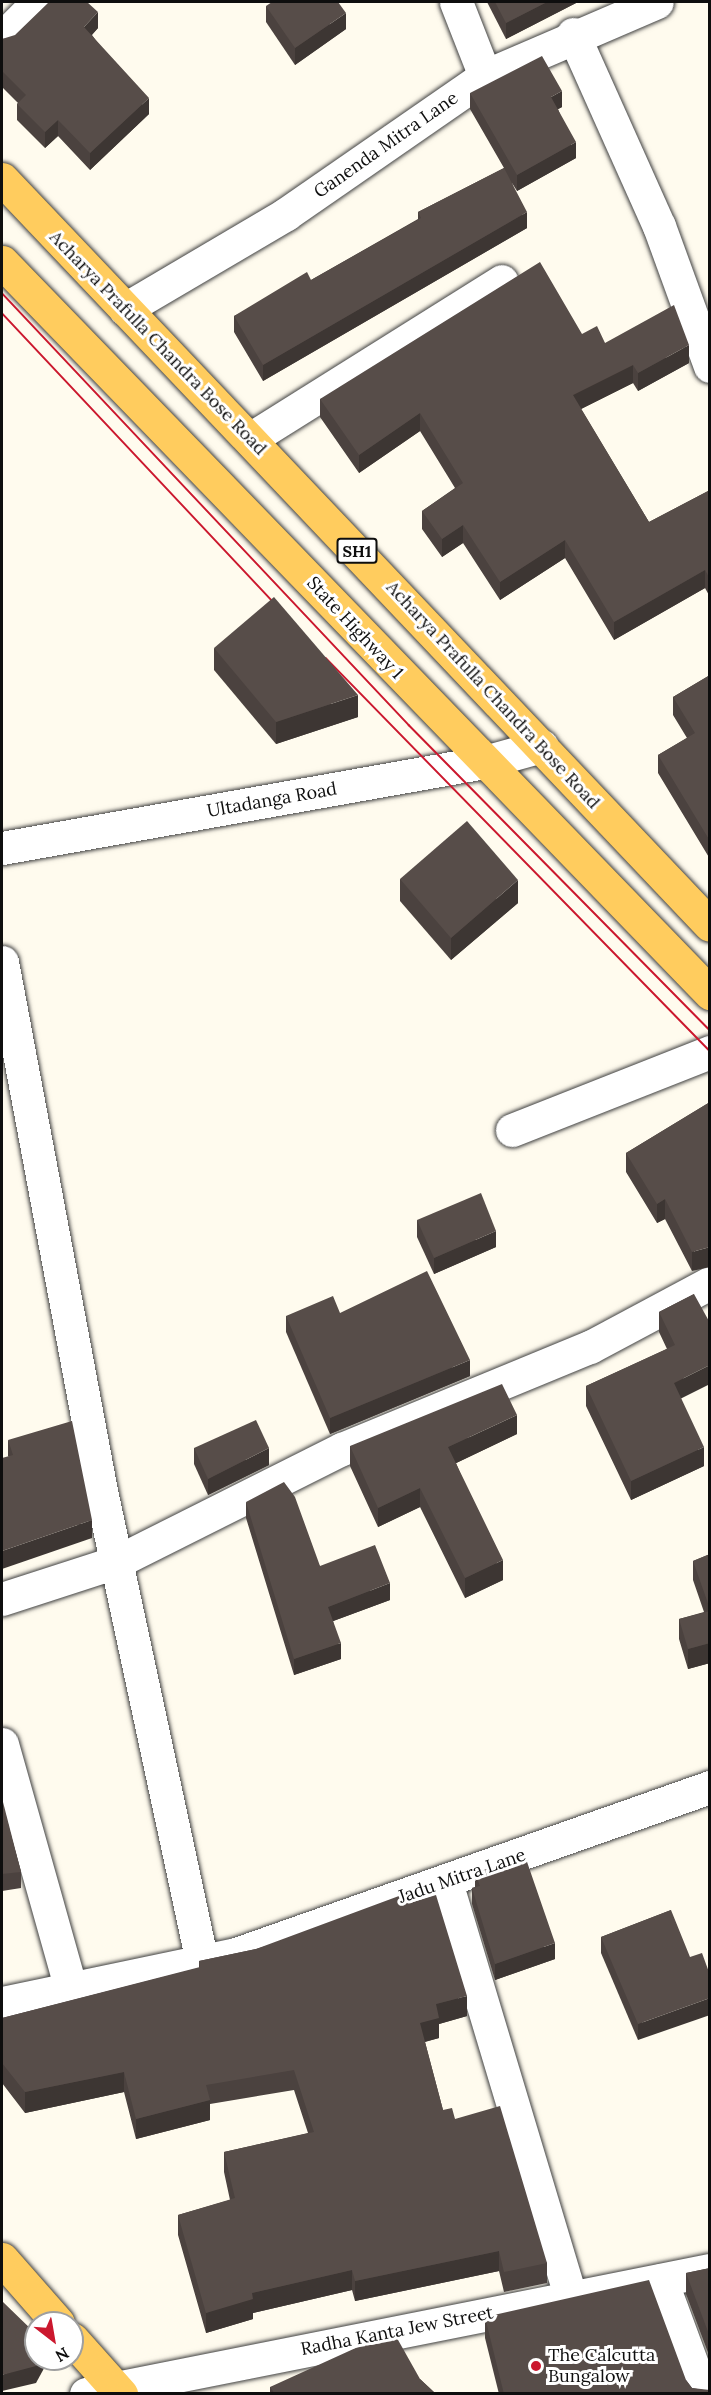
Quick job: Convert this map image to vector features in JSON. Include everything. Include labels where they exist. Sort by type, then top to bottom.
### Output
[{"type":"main road","name":"Acharya Prafulla Chandra Bose Road","points":[[2,179],[710,925]]},
{"type":"main road","name":"State Highway 1","points":[[2,262],[481,764],[710,993]]},
{"type":"main road","points":[[2,2259],[48,2311]]},
{"type":"main road","points":[[84,2357],[107,2391]]},
{"type":"street","points":[[2,38],[38,2]]},
{"type":"street","points":[[456,2],[485,76]]},
{"type":"street","name":"Ganenda Mitra Lane","points":[[125,309],[286,214],[485,76],[573,34],[657,2]]},
{"type":"street","points":[[573,34],[659,226],[710,366]]},
{"type":"street","points":[[250,439],[502,281]]},
{"type":"street","name":"Ultadanga Road","points":[[2,848],[481,764],[542,746]]},
{"type":"street","points":[[2,962],[116,1562],[202,1961]]},
{"type":"street","points":[[512,1130],[710,1052]]},
{"type":"street","points":[[2,1599],[116,1562],[342,1449],[590,1347],[710,1282]]},
{"type":"street","points":[[2,1744],[71,1990]]},
{"type":"street","name":"Jadu Mitra Lane","points":[[2,2003],[202,1961],[446,1882],[710,1787]]},
{"type":"street","points":[[446,1882],[571,2298]]},
{"type":"street","name":"Radha Kanta Jew Street","points":[[107,2391],[710,2270]]},
{"type":"street","points":[[661,2280],[703,2394]]},
{"type":"building","points":[[49,2],[87,2],[98,12],[84,27],[149,98],[90,153],[58,120],[45,132],[17,104],[26,95],[2,71],[2,39],[15,35]]},
{"type":"building","points":[[272,2],[338,2],[346,13],[295,48],[266,6]]},
{"type":"building","points":[[495,2],[547,2],[506,23]]},
{"type":"building","points":[[542,56],[562,91],[551,97],[576,142],[517,175],[470,93]]},
{"type":"building","points":[[504,168],[527,212],[263,365],[234,316],[307,272],[311,280],[421,218],[418,212]]},
{"type":"building","points":[[540,262],[582,334],[597,326],[605,343],[674,305],[689,345],[638,373],[633,365],[573,395],[649,522],[710,490],[710,579],[705,570],[614,622],[565,540],[500,582],[463,525],[442,539],[422,511],[463,483],[420,413],[359,455],[320,399]]},
{"type":"building","points":[[274,597],[358,695],[276,722],[214,648]]},
{"type":"building","points":[[710,675],[710,841],[658,755],[695,733],[673,697]]},
{"type":"building","points":[[467,821],[518,880],[451,938],[400,879]]},
{"type":"building","points":[[710,1102],[710,1247],[692,1252],[665,1199],[657,1204],[626,1153]]},
{"type":"building","points":[[481,1193],[496,1231],[434,1258],[417,1220]]},
{"type":"building","points":[[427,1271],[470,1360],[330,1418],[286,1316],[333,1296],[340,1313]]},
{"type":"building","points":[[694,1294],[710,1323],[710,1365],[674,1383],[704,1447],[631,1481],[586,1386],[675,1345],[659,1312]]},
{"type":"building","points":[[502,1384],[517,1415],[448,1447],[503,1560],[465,1578],[420,1488],[378,1508],[350,1446]]},
{"type":"building","points":[[256,1420],[269,1448],[208,1479],[194,1448]]},
{"type":"building","points":[[72,1421],[92,1520],[2,1551],[2,1458],[13,1455],[8,1440]]},
{"type":"building","points":[[284,1482],[295,1497],[320,1566],[375,1545],[390,1583],[328,1607],[341,1643],[294,1659],[246,1502]]},
{"type":"building","points":[[710,1554],[710,1609],[693,1561]]},
{"type":"building","points":[[710,1611],[710,1643],[688,1649],[679,1619]]},
{"type":"building","points":[[3,1802],[21,1872],[2,1874]]},
{"type":"building","points":[[525,1856],[555,1943],[495,1964],[472,1888],[480,1886],[475,1873]]},
{"type":"building","points":[[407,1893],[410,1903],[436,1895],[467,1996],[436,2004],[439,2018],[420,2023],[443,2110],[452,2108],[455,2119],[500,2106],[547,2263],[504,2272],[499,2251],[355,2281],[352,2270],[252,2293],[253,2299],[206,2313],[178,2215],[235,2198],[224,2152],[314,2132],[294,2070],[206,2085],[210,2100],[136,2119],[124,2072],[25,2092],[2,2063],[2,2018],[200,1967],[199,1961],[256,1949]]},
{"type":"building","points":[[671,1910],[690,1957],[702,1953],[710,1975],[710,1998],[638,2024],[601,1937]]},
{"type":"building","points":[[710,2268],[710,2337],[686,2273]]},
{"type":"building","points":[[649,2280],[686,2380],[692,2388],[710,2390],[710,2394],[504,2394],[485,2317]]},
{"type":"building","points":[[2,2301],[24,2322],[24,2369],[2,2375]]},
{"type":"building","points":[[393,2331],[420,2379],[436,2394],[275,2394],[270,2387]]},
{"type":"tram line","points":[[2,293],[409,725],[710,1030]]},
{"type":"tram line","points":[[2,313],[283,612]]},
{"type":"tram line","points":[[326,658],[710,1051]]},
{"type":"place","name":"The Calcutta Bungalow","points":[[536,2366]]}]
